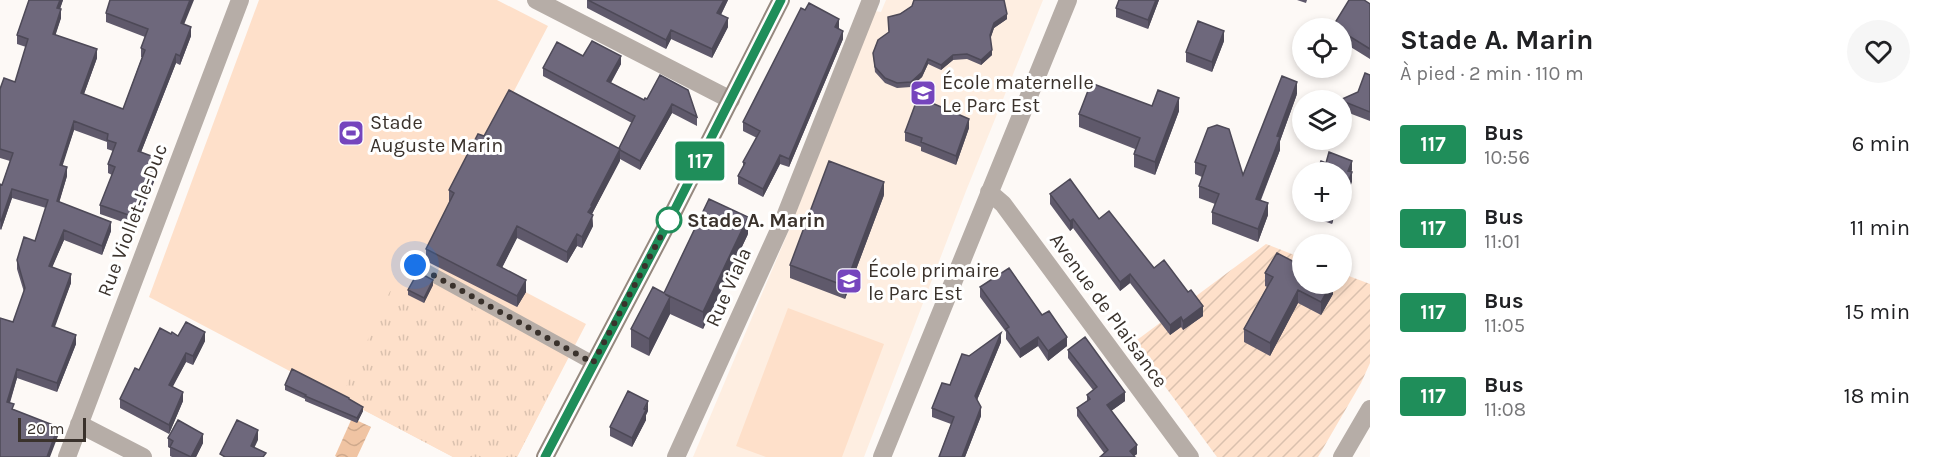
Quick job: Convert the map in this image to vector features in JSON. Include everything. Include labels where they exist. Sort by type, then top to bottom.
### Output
[{"type":"main road","points":[[546,457],[781,0]]},
{"type":"street","name":"Rue Viollet-le-Duc","points":[[67,457],[240,0]]},
{"type":"street","points":[[536,0],[731,100]]},
{"type":"street","name":"Rue Viala","points":[[676,457],[784,219],[871,0]]},
{"type":"street","points":[[882,457],[1068,0]]},
{"type":"street","name":"Avenue de Plaisance","points":[[989,192],[1003,204],[1190,457]]},
{"type":"street","points":[[1342,457],[1370,409]]},
{"type":"street","points":[[79,424],[143,457]]},
{"type":"lane","points":[[415,265],[593,363]]},
{"type":"shaded area","name":"École primaire le Parc Est","points":[[886,0],[1043,0],[966,191],[864,457],[693,457],[789,230],[875,11],[881,12]]},
{"type":"green space","name":"Stade Auguste Marin","points":[[259,0],[497,0],[548,26],[437,238],[497,277],[586,324],[517,457],[453,457],[149,297]]},
{"type":"green space","points":[[1266,244],[1292,254],[1292,294],[1352,294],[1352,277],[1370,284],[1370,363],[1361,383],[1318,457],[1217,457],[1133,343]]},
{"type":"green space","points":[[392,287],[424,303],[433,287],[567,359],[517,457],[453,457],[341,398]]},
{"type":"green space","points":[[788,308],[884,344],[842,457],[766,457],[736,446]]},
{"type":"water","points":[[352,418],[371,427],[357,457],[337,457],[335,456]]},
{"type":"building","points":[[29,0],[60,0],[57,8],[61,9],[53,34],[97,49],[81,93],[123,109],[145,50],[141,48],[148,29],[106,13],[110,0],[190,0],[181,23],[191,27],[180,56],[176,54],[138,151],[159,159],[137,218],[100,205],[115,167],[108,164],[116,143],[107,140],[108,134],[74,121],[60,165],[67,167],[57,201],[111,222],[102,246],[64,230],[49,266],[71,274],[52,326],[76,335],[57,383],[17,369],[7,402],[14,404],[12,409],[58,427],[47,457],[0,457],[0,318],[13,322],[25,288],[17,260],[24,237],[35,241],[48,200],[12,189],[0,220],[0,184],[2,185],[13,153],[0,149],[0,89],[4,78],[15,82],[28,39],[17,35]]},
{"type":"building","points":[[588,0],[724,0],[717,13],[728,18],[712,49],[671,30],[666,40]]},
{"type":"building","points":[[914,0],[1004,0],[1007,14],[994,23],[990,35],[992,50],[981,60],[967,54],[953,55],[941,65],[928,59],[922,72],[911,82],[897,83],[885,78],[875,67],[873,53],[878,40],[889,32],[888,17],[900,14],[912,6]]},
{"type":"building","points":[[1119,0],[1156,0],[1148,20],[1116,8]]},
{"type":"building","points":[[1349,0],[1364,0],[1370,4],[1370,49],[1352,38],[1352,18],[1338,18]]},
{"type":"building","points":[[809,3],[839,19],[835,27],[843,31],[789,159],[780,155],[763,189],[738,176],[760,131],[743,122],[801,8],[805,10]]},
{"type":"building","points":[[1198,21],[1224,31],[1212,62],[1186,52]]},
{"type":"building","points":[[592,41],[621,56],[607,81],[644,100],[647,99],[660,75],[688,90],[697,117],[672,104],[640,161],[620,150],[635,116],[543,68],[557,42],[583,56]]},
{"type":"building","points":[[1365,73],[1370,75],[1370,112],[1352,105],[1352,95],[1358,92]]},
{"type":"building","points":[[1282,76],[1297,82],[1292,90],[1277,136],[1280,137],[1256,199],[1268,203],[1258,229],[1212,212],[1219,194],[1199,186],[1206,166],[1195,162],[1208,128],[1217,125],[1229,129],[1243,175]]},
{"type":"building","points":[[1091,83],[1152,106],[1158,90],[1179,98],[1155,162],[1134,154],[1140,138],[1079,114]]},
{"type":"building","points":[[509,90],[620,149],[591,205],[588,212],[593,215],[582,237],[577,234],[567,252],[517,226],[497,265],[526,280],[517,296],[426,249],[454,193],[449,190],[478,134],[484,136]]},
{"type":"building","points":[[918,97],[969,119],[956,156],[921,142],[922,138],[905,132]]},
{"type":"building","points":[[1329,152],[1352,161],[1352,162],[1326,162]]},
{"type":"building","points":[[829,161],[884,182],[845,286],[790,265]]},
{"type":"building","points":[[1070,179],[1099,219],[1109,211],[1154,268],[1164,260],[1188,292],[1191,290],[1203,306],[1183,321],[1181,317],[1170,325],[1130,274],[1120,282],[1073,219],[1070,221],[1050,194]]},
{"type":"building","points":[[709,199],[748,217],[703,312],[665,294],[670,297],[649,339],[631,329],[653,287],[664,293]]},
{"type":"building","points":[[1277,253],[1292,261],[1292,294],[1296,294],[1270,343],[1244,329],[1273,277],[1265,273]]},
{"type":"building","points":[[1009,268],[1042,315],[1049,311],[1067,337],[1048,351],[1038,337],[1020,349],[1006,329],[1009,327],[980,287]]},
{"type":"building","points":[[418,272],[433,280],[424,298],[408,290]]},
{"type":"building","points":[[1306,294],[1325,294],[1321,302]]},
{"type":"building","points":[[186,322],[205,332],[193,356],[186,353],[169,385],[183,392],[169,425],[120,399],[135,368],[139,370],[160,328],[178,336]]},
{"type":"building","points":[[1001,333],[975,396],[981,407],[962,457],[939,457],[954,417],[932,408],[942,383],[950,385],[962,354],[969,356]]},
{"type":"building","points":[[1085,337],[1125,392],[1107,405],[1137,445],[1130,451],[1135,457],[1100,457],[1108,450],[1077,408],[1090,399],[1087,395],[1097,387],[1068,350]]},
{"type":"building","points":[[292,369],[363,407],[357,418],[285,385]]},
{"type":"building","points":[[628,391],[648,401],[632,438],[610,427]]},
{"type":"building","points":[[178,420],[203,434],[191,457],[170,447],[173,441],[168,438]]},
{"type":"building","points":[[237,420],[258,430],[251,446],[266,453],[263,457],[225,457],[220,454]]},
{"type":"bus line","name":"117","points":[[545,457],[671,217],[781,0]]},
{"type":"place","name":"École maternelle Le Parc Est","points":[[923,93]]},
{"type":"place","name":"Stade Auguste Marin","points":[[351,133]]},
{"type":"place","name":"Stade A. Marin","points":[[669,220]]},
{"type":"place","name":"École primaire le Parc Est","points":[[849,281]]},
{"type":"route","points":[[415,265],[593,363],[671,217],[669,220]]}]
